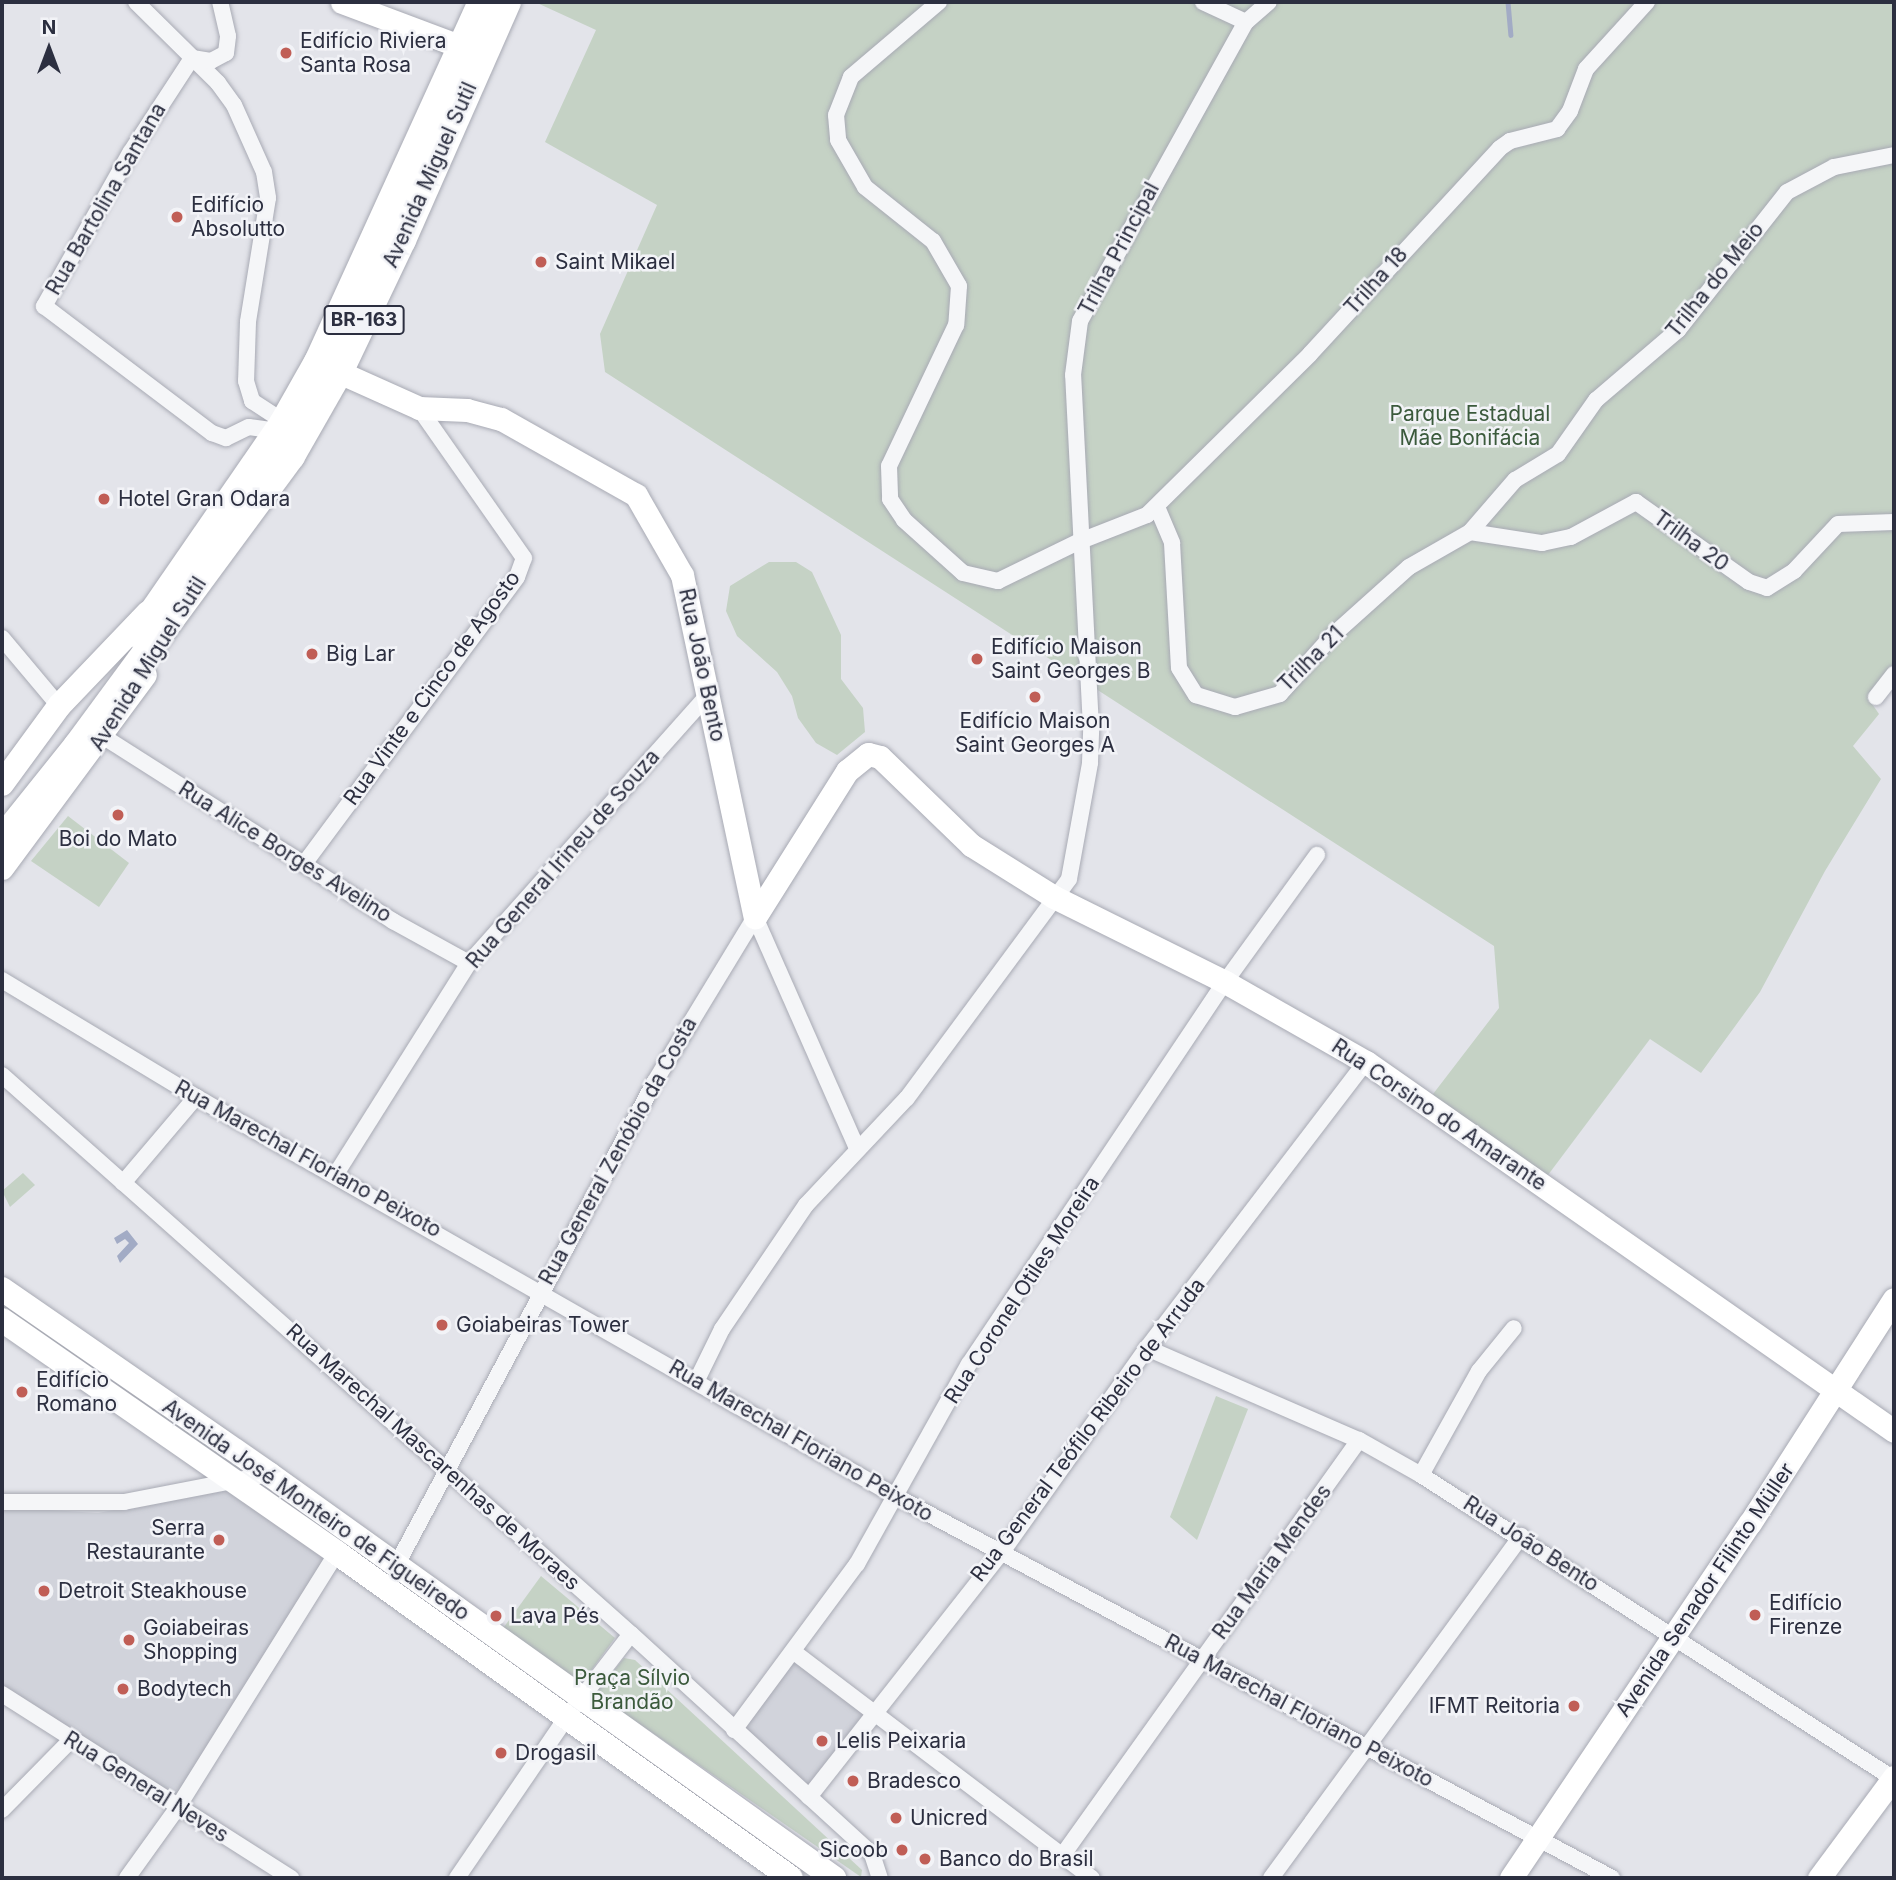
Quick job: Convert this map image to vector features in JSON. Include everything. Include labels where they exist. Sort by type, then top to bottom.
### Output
[{"type":"highway","name":"Avenida Miguel Sutil","points":[[169,606],[318,362],[482,2]]},
{"type":"highway","name":"Avenida Miguel Sutil","points":[[169,606],[291,456],[340,372],[507,2]]},
{"type":"highway","name":"BR-163","points":[[2,815],[169,606]]},
{"type":"highway","name":"BR-163","points":[[2,840],[169,606]]},
{"type":"main road","name":"Avenida Miguel Sutil","points":[[2,784],[59,706],[169,606]]},
{"type":"main road","name":"Avenida Miguel Sutil","points":[[2,868],[104,737],[145,676],[169,606]]},
{"type":"main road","name":"Avenida José Monteiro de Figueiredo","points":[[2,1289],[269,1474],[396,1566],[573,1709],[791,1878]]},
{"type":"main road","points":[[2,1320],[337,1553],[573,1709]]},
{"type":"main road","name":"Avenida José Monteiro de Figueiredo","points":[[573,1709],[834,1878]]},
{"type":"street","points":[[136,2],[234,105],[264,172],[268,198],[248,322],[246,381],[252,401],[248,427]]},
{"type":"street","points":[[192,58],[211,61],[226,52],[228,36],[220,2]]},
{"type":"street","name":"Trilha 18","points":[[939,2],[850,77],[836,115],[838,140],[847,162],[886,206],[933,241],[959,286],[956,325],[888,466],[890,499],[937,551],[977,579],[998,581],[1078,542],[1147,515],[1157,507],[1310,354],[1500,148],[1510,141],[1557,129],[1570,111],[1586,69],[1647,2]]},
{"type":"street","points":[[1203,2],[1246,22],[1257,2]]},
{"type":"street","name":"Trilha Principal","points":[[696,1382],[722,1329],[806,1205],[907,1098],[1054,897],[1066,886],[1073,867],[1090,763],[1091,696],[1078,542],[1073,375],[1080,321],[1246,22],[1269,2]]},
{"type":"street","points":[[356,4],[462,47]]},
{"type":"street","name":"Rua Bartolina Santana","points":[[192,58],[130,153],[44,306],[212,433],[226,438],[248,427],[281,426]]},
{"type":"street","name":"Trilha do Meio","points":[[1470,532],[1515,480],[1558,454],[1596,400],[1678,330],[1787,192],[1834,167],[1894,155]]},
{"type":"street","name":"Rua João Bento","points":[[340,372],[419,408],[467,410],[501,419],[636,495],[682,575],[755,917],[857,1148]]},
{"type":"street","points":[[252,401],[281,426]]},
{"type":"street","name":"Rua Vinte e Cinco de Agosto","points":[[303,864],[517,577],[524,558],[419,408]]},
{"type":"street","name":"Trilha 20","points":[[1470,532],[1542,543],[1571,537],[1636,502],[1749,582],[1767,588],[1794,571],[1838,524],[1894,522]]},
{"type":"street","name":"Trilha 21","points":[[1157,507],[1172,543],[1179,668],[1196,695],[1236,707],[1280,694],[1332,636],[1409,567],[1470,532]]},
{"type":"street","points":[[2,638],[59,706]]},
{"type":"street","points":[[1876,696],[1894,674]]},
{"type":"street","name":"Rua General Irineu de Souza","points":[[336,1174],[469,963],[709,694]]},
{"type":"street","name":"Rua Alice Borges Avelino","points":[[104,737],[303,864],[469,963]]},
{"type":"street","name":"Rua General Zenóbio da Costa","points":[[396,1566],[539,1290],[654,1083],[846,771],[868,754]]},
{"type":"street","name":"Rua Corsino do Amarante","points":[[868,754],[880,757],[971,845],[1054,897],[1225,982],[1366,1062],[1835,1394],[1894,1431]]},
{"type":"street","name":"Rua Coronel Otiles Moreira","points":[[734,1730],[794,1652],[897,1497],[968,1364],[1225,982],[1317,855]]},
{"type":"street","name":"Rua Marechal Floriano Peixoto","points":[[2,981],[196,1097],[336,1174],[897,1497],[1612,1878]]},
{"type":"street","name":"Rua General Teófilo Ribeiro de Arruda","points":[[810,1797],[1002,1552],[1147,1348],[1366,1062]]},
{"type":"street","name":"Rua Marechal Mascarenhas de Moraes","points":[[2,1075],[447,1469],[810,1797],[872,1854],[880,1878]]},
{"type":"street","points":[[122,1183],[196,1097]]},
{"type":"street","name":"Avenida Senador Filinto Müller","points":[[1511,1878],[1835,1394],[1894,1298]]},
{"type":"street","points":[[1421,1475],[1479,1371],[1514,1328]]},
{"type":"street","name":"Rua João Bento","points":[[1147,1348],[1359,1440],[1421,1475],[1521,1536],[1894,1778]]},
{"type":"street","name":"Rua Maria Mendes","points":[[1062,1856],[1359,1440]]},
{"type":"street","points":[[2,1502],[113,1503],[269,1474]]},
{"type":"street","points":[[1271,1878],[1363,1747],[1521,1536]]},
{"type":"street","points":[[127,1878],[178,1807],[337,1553]]},
{"type":"street","points":[[457,1878],[573,1709],[631,1634]]},
{"type":"street","points":[[794,1652],[1092,1878]]},
{"type":"street","name":"Rua General Neves","points":[[2,1694],[290,1878]]},
{"type":"street","points":[[2,1810],[71,1740]]},
{"type":"street","points":[[1819,1878],[1894,1778]]},
{"type":"shaded area","name":"Goiabeiras Shopping","points":[[231,1488],[332,1553],[177,1800],[2,1687],[2,1507],[98,1513]]},
{"type":"shaded area","points":[[797,1659],[869,1714],[807,1792],[741,1731]]},
{"type":"green space","name":"Parque Estadual Mãe Bonifácia","points":[[535,2],[1894,2],[1894,665],[1868,698],[1879,714],[1853,746],[1881,779],[1825,871],[1760,992],[1701,1073],[1650,1039],[1548,1175],[1430,1098],[1499,1008],[1494,946],[605,372],[600,334],[657,205],[545,142],[596,30]]},
{"type":"green space","points":[[769,562],[796,562],[812,572],[841,635],[841,679],[863,708],[865,732],[837,755],[816,743],[798,718],[792,696],[777,672],[737,636],[726,611],[730,586]]},
{"type":"green space","points":[[68,816],[129,863],[99,907],[31,861]]},
{"type":"green space","points":[[23,1173],[35,1185],[10,1207],[2,1191]]},
{"type":"green space","points":[[2,1302],[243,1469],[243,1473],[2,1310]]},
{"type":"green space","points":[[1216,1396],[1248,1409],[1197,1540],[1170,1517]]},
{"type":"green space","name":"Praça Sílvio Brandão","points":[[541,1576],[615,1638],[579,1687],[501,1631]]},
{"type":"green space","name":"Praça Sílvio Brandão","points":[[624,1658],[635,1660],[862,1870],[861,1877],[599,1696],[598,1690]]},
{"type":"water","points":[[127,1230],[138,1244],[120,1263],[117,1256],[129,1243],[125,1239],[117,1244],[114,1238]]},
{"type":"waterway","points":[[1508,2],[1511,35]]},
{"type":"place","name":"Edifício Riviera Santa Rosa","points":[[286,53]]},
{"type":"place","name":"Edifício Absolutto","points":[[177,217]]},
{"type":"place","name":"Saint Mikael","points":[[541,262]]},
{"type":"place","name":"Hotel Gran Odara","points":[[104,499]]},
{"type":"place","name":"Big Lar","points":[[312,654]]},
{"type":"place","name":"Edifício Maison Saint Georges B","points":[[977,659]]},
{"type":"place","name":"Edifício Maison Saint Georges A","points":[[1035,697]]},
{"type":"place","name":"Boi do Mato","points":[[118,815]]},
{"type":"place","name":"Goiabeiras Tower","points":[[442,1325]]},
{"type":"place","name":"Edifício Romano","points":[[22,1392]]},
{"type":"place","name":"Serra Restaurante","points":[[219,1540]]},
{"type":"place","name":"Detroit Steakhouse","points":[[44,1591]]},
{"type":"place","name":"Edifício Firenze","points":[[1755,1615]]},
{"type":"place","name":"Lava Pés","points":[[496,1616]]},
{"type":"place","name":"Goiabeiras Shopping","points":[[129,1640]]},
{"type":"place","name":"Bodytech","points":[[123,1689]]},
{"type":"place","name":"IFMT Reitoria","points":[[1574,1706]]},
{"type":"place","name":"Lelis Peixaria","points":[[822,1741]]},
{"type":"place","name":"Drogasil","points":[[501,1753]]},
{"type":"place","name":"Bradesco","points":[[853,1781]]},
{"type":"place","name":"Unicred","points":[[896,1818]]},
{"type":"place","name":"Sicoob","points":[[902,1850]]},
{"type":"place","name":"Banco do Brasil","points":[[925,1859]]}]
